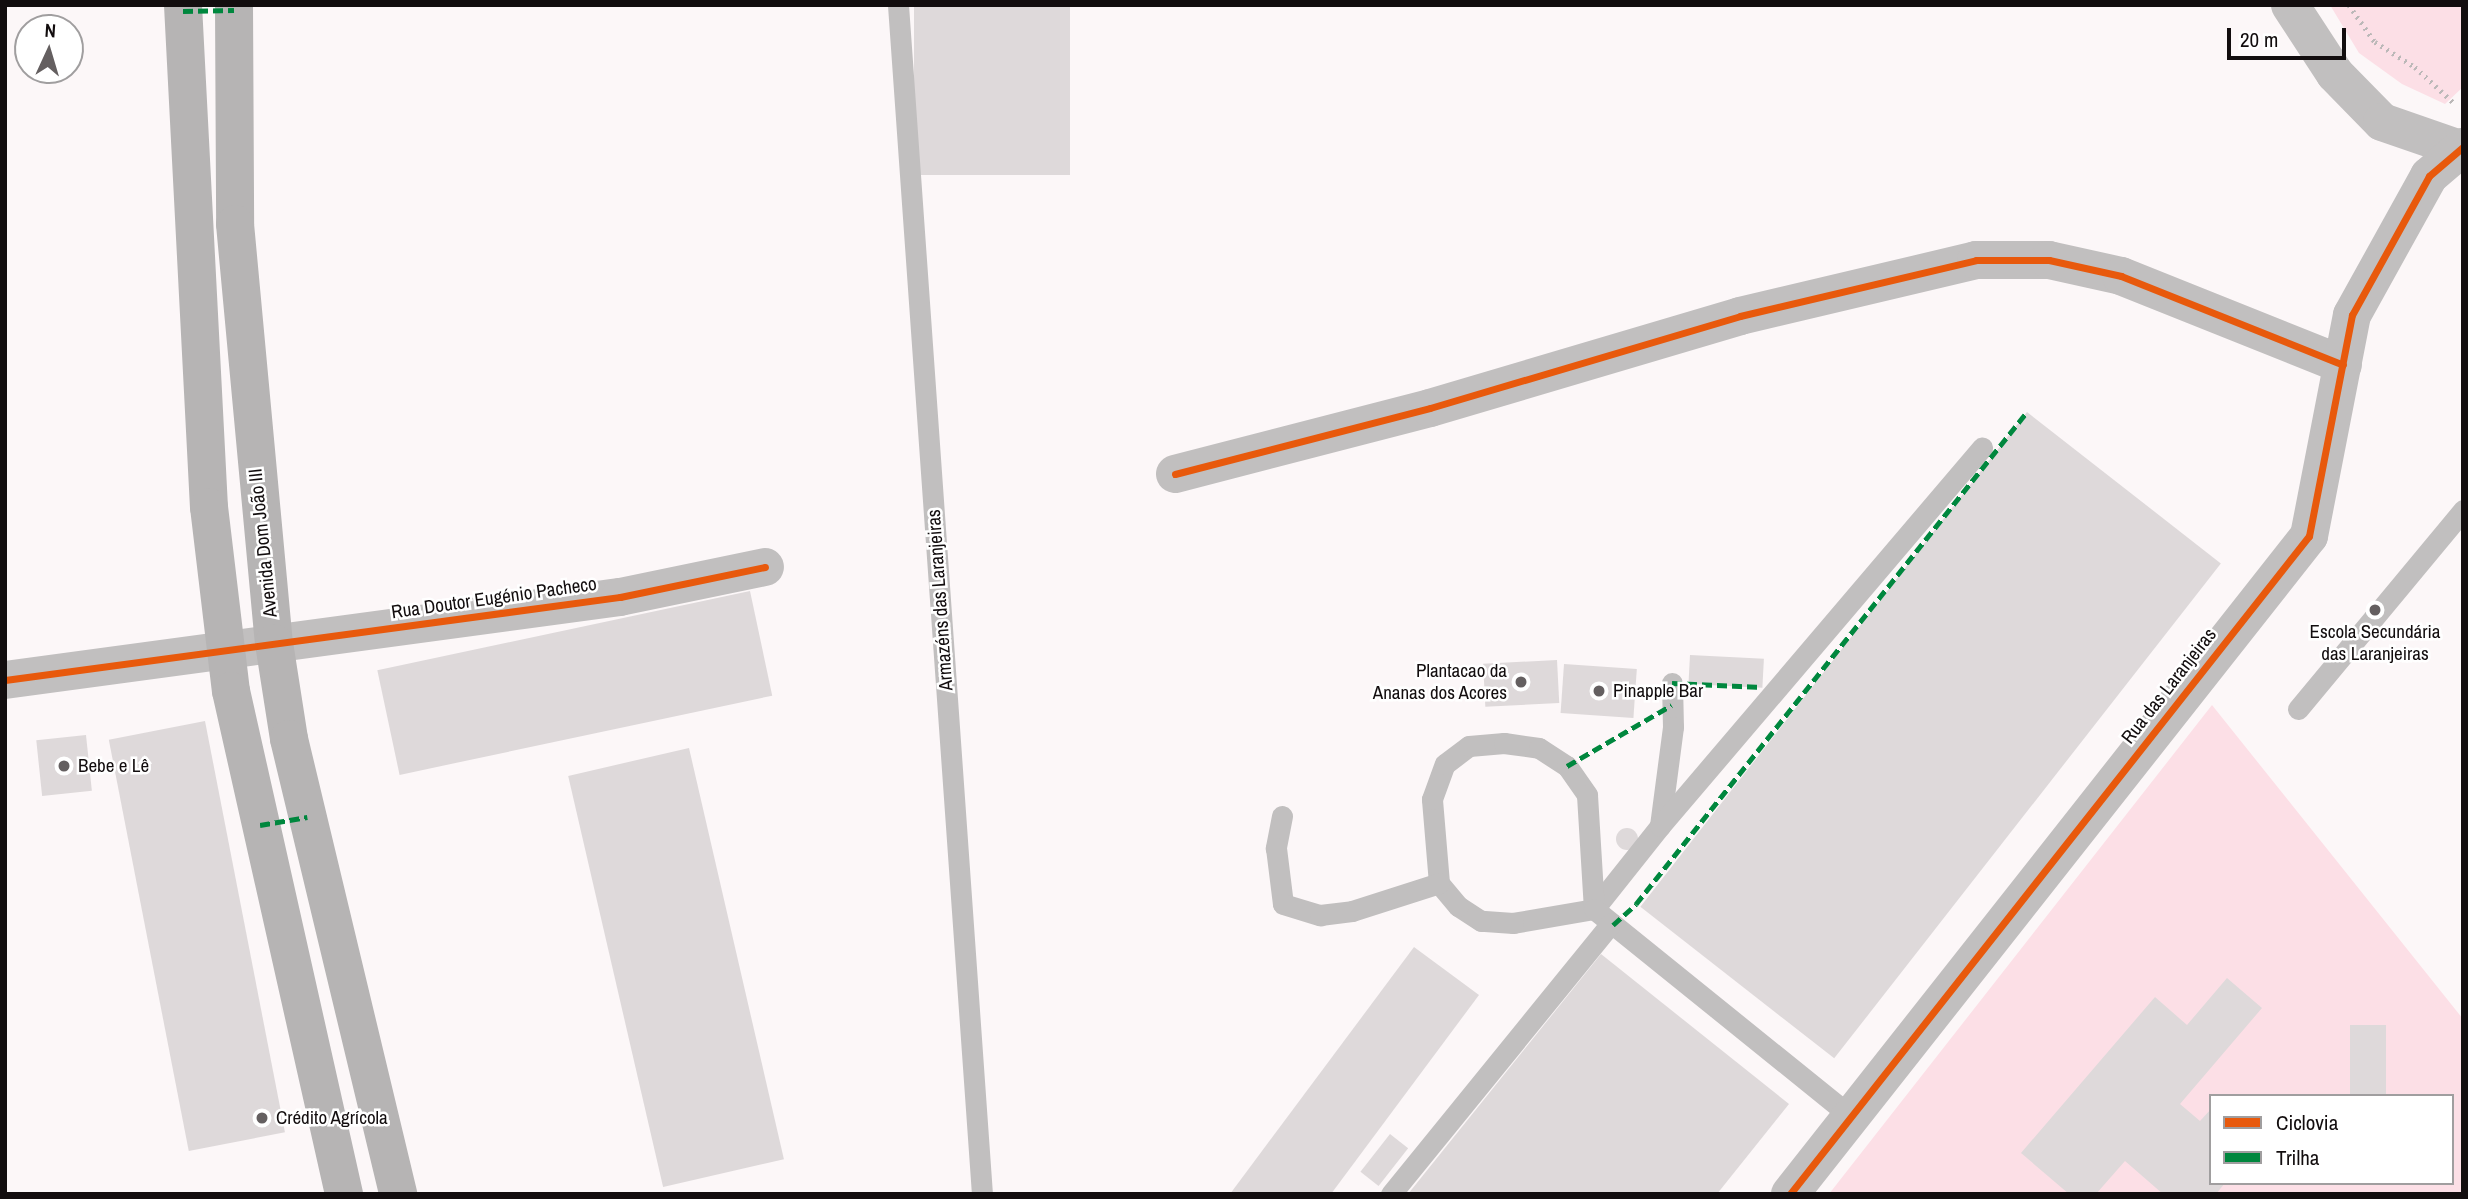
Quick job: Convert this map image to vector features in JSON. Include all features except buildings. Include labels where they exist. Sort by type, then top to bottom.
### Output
[{"type":"main road","points":[[183,5],[209,507],[226,652],[248,775],[344,1194]]},
{"type":"main road","name":"Avenida Dom João III","points":[[234,5],[235,224],[274,643],[289,739],[398,1194]]},
{"type":"street","points":[[2290,5],[2335,74],[2382,122],[2461,148]]},
{"type":"street","name":"Rua das Laranjeiras","points":[[1790,1194],[1849,1115],[2309,536],[2352,315],[2429,176],[2461,148]]},
{"type":"street","points":[[1175,474],[1430,408],[1740,316],[1976,260],[2049,260],[2121,276],[2343,365]]},
{"type":"street","name":"Rua Doutor Eugénio Pacheco","points":[[5,680],[620,597],[765,567]]},
{"type":"lane","name":"Armazéns das Laranjeiras","points":[[898,5],[982,1194]]},
{"type":"lane","points":[[1849,1115],[1594,909],[1587,796],[1567,766],[1539,748],[1504,743],[1469,746],[1445,764],[1432,799],[1439,883],[1458,906],[1482,921],[1513,923],[1594,909],[1660,826],[1982,447]]},
{"type":"lane","points":[[2298,709],[2463,510]]},
{"type":"lane","points":[[1660,826],[1674,727],[1672,683]]},
{"type":"lane","points":[[1282,816],[1276,848],[1283,904],[1320,915],[1352,911],[1439,883]]},
{"type":"lane","points":[[1391,1194],[1611,923]]},
{"type":"path","points":[[2349,5],[2375,42],[2415,67],[2463,111]]},
{"type":"shaded area","points":[[2330,5],[2463,5],[2463,87],[2445,104],[2402,84],[2359,53]]},
{"type":"shaded area","points":[[2212,705],[2463,1019],[2463,1194],[1829,1194]]},
{"type":"marked path","points":[[183,11],[234,10]]},
{"type":"marked path","points":[[1613,925],[1636,904],[2027,412]]},
{"type":"marked path","points":[[1672,683],[1762,687]]},
{"type":"marked path","points":[[1567,766],[1672,705]]},
{"type":"marked path","points":[[260,825],[307,817]]},
{"type":"cycle path","points":[[1790,1194],[2309,536],[2352,315],[2429,176],[2463,147]]},
{"type":"cycle path","points":[[1175,474],[1430,408],[1740,316],[1976,260],[2049,260],[2121,276],[2343,365]]},
{"type":"cycle path","points":[[5,680],[620,597],[765,567]]},
{"type":"place","name":"Escola Secundária das Laranjeiras","points":[[2375,610]]},
{"type":"place","name":"Plantacao da Ananas dos Acores","points":[[1521,682]]},
{"type":"place","name":"Pinapple Bar","points":[[1599,691]]},
{"type":"place","name":"Bebe e Lê","points":[[64,766]]},
{"type":"place","name":"Crédito Agrícola","points":[[262,1118]]}]
